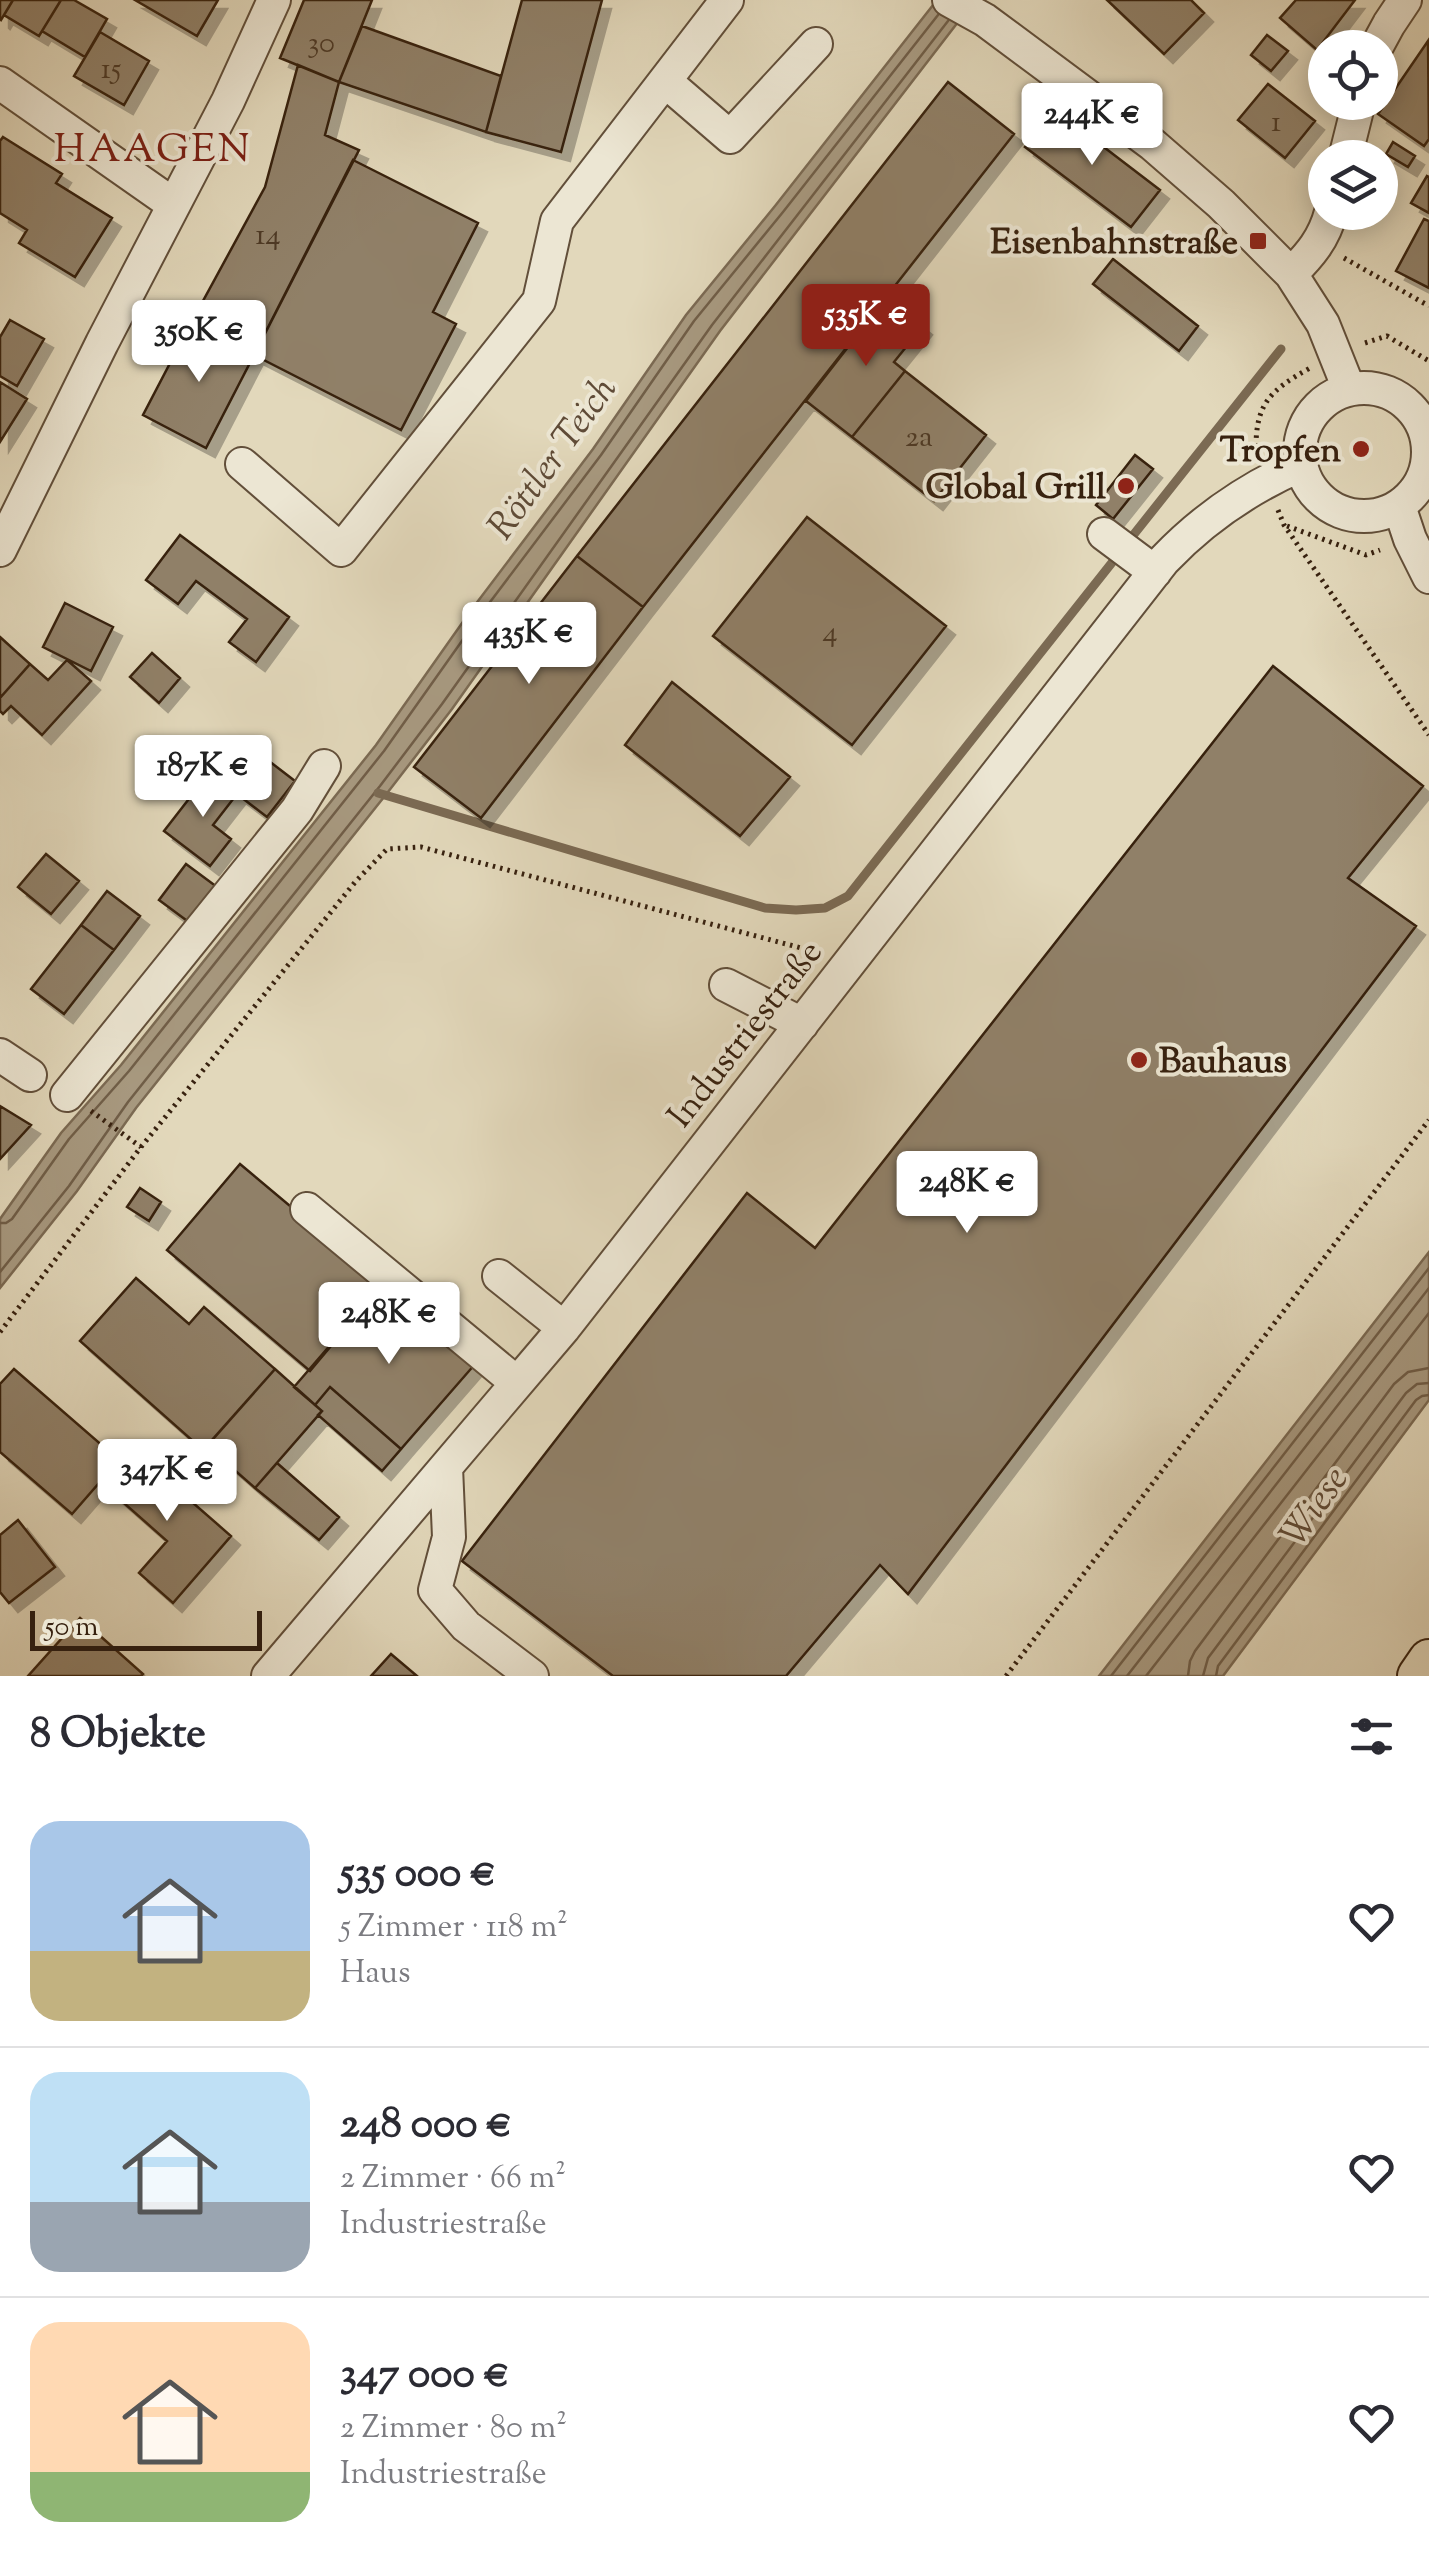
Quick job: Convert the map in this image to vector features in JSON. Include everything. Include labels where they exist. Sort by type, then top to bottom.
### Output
[{"type":"main road","points":[[1418,1676],[1429,1660]]},
{"type":"street","points":[[0,550],[102,342],[228,102],[274,0]]},
{"type":"street","points":[[242,464],[342,550],[539,301],[557,221],[727,0]]},
{"type":"street","points":[[950,0],[985,20],[1152,144],[1221,204],[1291,274],[1324,324],[1348,389]]},
{"type":"street","points":[[1386,30],[1406,0]]},
{"type":"street","points":[[1419,0],[1429,7]]},
{"type":"street","points":[[665,81],[730,137],[816,44]]},
{"type":"street","points":[[0,83],[174,206]]},
{"type":"street","points":[[1291,274],[1311,254],[1323,230]]},
{"type":"street","points":[[1371,388],[1393,394],[1412,408],[1426,427],[1425,471],[1415,490],[1399,506],[1380,514],[1360,516],[1339,511],[1321,500],[1300,466],[1300,440],[1309,418],[1326,400],[1348,389],[1371,388]]},
{"type":"street","name":"Industriestraße","points":[[268,1676],[564,1328],[851,961],[1144,564],[1175,549],[1211,516],[1266,480],[1300,466]]},
{"type":"street","points":[[1399,506],[1429,577]]},
{"type":"street","points":[[1104,534],[1144,564]]},
{"type":"street","points":[[79,1102],[297,810],[324,766]]},
{"type":"street","points":[[726,986],[802,1024]]},
{"type":"street","points":[[0,1056],[30,1075]]},
{"type":"street","points":[[306,1209],[518,1383]]},
{"type":"street","points":[[498,1276],[564,1328]]},
{"type":"street","points":[[446,1467],[449,1538],[435,1590],[466,1626],[532,1676]]},
{"type":"path","points":[[1327,230],[1355,266],[1429,306]]},
{"type":"path","points":[[1429,361],[1387,336],[1336,354],[1282,384],[1260,410],[1255,450],[1284,525],[1429,735]]},
{"type":"path","points":[[1284,525],[1366,556],[1410,539]]},
{"type":"path","points":[[0,1332],[142,1147],[356,881],[387,849],[421,847],[851,961]]},
{"type":"path","points":[[79,1102],[142,1147]]},
{"type":"path","points":[[1006,1676],[1429,1120]]},
{"type":"water","points":[[937,0],[975,0],[720,331],[452,709],[136,1108],[0,1288],[0,1219],[61,1133],[121,1065],[376,745],[686,315]]},
{"type":"water","name":"Wiese","points":[[1429,1252],[1429,1400],[1223,1676],[1099,1676]]},
{"type":"building","points":[[0,0],[13,0],[1,20],[0,19]]},
{"type":"building","points":[[13,0],[61,0],[39,36],[4,15]]},
{"type":"building","points":[[61,0],[74,0],[107,19],[85,57],[42,31]]},
{"type":"building","points":[[135,0],[218,0],[197,36]]},
{"type":"building","points":[[304,0],[372,0],[339,82],[280,58]]},
{"type":"building","points":[[522,0],[602,0],[561,152],[486,132]]},
{"type":"building","points":[[1107,0],[1191,0],[1204,13],[1164,54]]},
{"type":"building","points":[[1296,0],[1355,0],[1332,30],[1308,30],[1308,42],[1280,18]]},
{"type":"building","points":[[362,26],[501,76],[486,132],[339,82]]},
{"type":"building","points":[[100,32],[149,61],[124,105],[74,76]]},
{"type":"building","points":[[1267,35],[1288,51],[1271,71],[1251,55]]},
{"type":"building","points":[[1428,41],[1429,139],[1424,146],[1387,120],[1398,120],[1398,85]]},
{"type":"building","points":[[298,65],[339,82],[325,135],[359,150],[254,355],[191,323],[265,187]]},
{"type":"building","points":[[948,82],[1014,134],[643,607],[577,556]]},
{"type":"building","points":[[1268,84],[1308,115],[1308,120],[1315,121],[1285,158],[1238,120]]},
{"type":"building","points":[[1054,109],[1160,190],[1131,227],[1025,147]]},
{"type":"building","points":[[3,137],[62,174],[56,183],[112,218],[75,277],[19,243],[27,230],[0,213]]},
{"type":"building","points":[[1398,145],[1415,156],[1408,167],[1398,161]]},
{"type":"building","points":[[353,160],[478,223],[433,312],[456,324],[401,430],[254,355]]},
{"type":"building","points":[[1429,177],[1429,213],[1411,203]]},
{"type":"building","points":[[1424,219],[1429,221],[1429,288],[1396,271]]},
{"type":"building","points":[[1113,259],[1198,326],[1179,351],[1093,284]]},
{"type":"building","points":[[887,297],[923,326],[894,362],[905,371],[852,437],[806,401]]},
{"type":"building","points":[[10,320],[44,339],[17,386],[0,376],[0,337]]},
{"type":"building","points":[[191,323],[254,355],[206,448],[143,415]]},
{"type":"building","points":[[905,371],[986,435],[934,501],[852,437]]},
{"type":"building","points":[[0,382],[27,399],[0,442]]},
{"type":"building","points":[[1135,455],[1153,469],[1113,519],[1096,505]]},
{"type":"building","points":[[807,517],[946,626],[852,745],[713,636]]},
{"type":"building","points":[[180,535],[289,617],[256,662],[229,642],[247,619],[196,581],[178,604],[146,580]]},
{"type":"building","points":[[577,556],[643,607],[481,818],[414,767]]},
{"type":"building","points":[[65,603],[113,627],[91,671],[43,647]]},
{"type":"building","points":[[0,637],[30,664],[0,698]]},
{"type":"building","points":[[152,653],[180,678],[159,703],[130,677]]},
{"type":"building","points":[[67,660],[91,681],[42,735],[11,706],[3,714],[0,711],[0,698],[30,664],[48,680]]},
{"type":"building","name":"Bauhaus","points":[[1273,666],[1423,786],[1348,878],[1416,926],[908,1594],[880,1565],[786,1676],[613,1676],[462,1561],[747,1193],[815,1248]]},
{"type":"building","points":[[672,682],[790,777],[740,836],[625,745]]},
{"type":"building","points":[[252,748],[295,781],[267,817],[224,784]]},
{"type":"building","points":[[209,773],[237,794],[213,825],[231,839],[210,866],[164,831]]},
{"type":"building","points":[[46,854],[79,881],[51,914],[18,887]]},
{"type":"building","points":[[186,864],[217,887],[190,923],[159,900]]},
{"type":"building","points":[[107,891],[140,916],[114,950],[81,925]]},
{"type":"building","points":[[81,925],[114,950],[64,1014],[31,989]]},
{"type":"building","points":[[0,1106],[31,1125],[0,1159]]},
{"type":"building","points":[[240,1164],[383,1284],[310,1371],[167,1250]]},
{"type":"building","points":[[140,1188],[161,1202],[149,1221],[127,1207]]},
{"type":"building","points":[[136,1278],[189,1324],[204,1307],[275,1369],[203,1450],[80,1341]]},
{"type":"building","points":[[383,1284],[476,1363],[401,1449],[330,1387],[315,1405],[294,1387]]},
{"type":"building","points":[[14,1369],[119,1460],[72,1514],[0,1452],[0,1384]]},
{"type":"building","points":[[275,1369],[322,1411],[255,1488],[207,1446]]},
{"type":"building","points":[[330,1387],[401,1449],[382,1471],[318,1415],[322,1411],[315,1405]]},
{"type":"building","points":[[130,1448],[231,1536],[173,1603],[139,1573],[167,1541],[100,1482]]},
{"type":"building","points":[[277,1463],[339,1517],[319,1540],[255,1488]]},
{"type":"building","points":[[18,1520],[55,1567],[9,1603],[0,1592],[0,1535]]},
{"type":"building","points":[[80,1618],[143,1674],[28,1676]]},
{"type":"building","points":[[391,1654],[417,1676],[371,1676]]},
{"type":"waterway","points":[[1127,543],[1281,349]]},
{"type":"waterway","points":[[378,793],[765,908],[825,908],[848,896],[1118,555]]},
{"type":"place","name":"Eisenbahnstraße","points":[[1258,241]]},
{"type":"place","name":"Tropfen","points":[[1361,449]]},
{"type":"place","name":"Global Grill","points":[[1126,486]]},
{"type":"place","name":"Bauhaus","points":[[1139,1060]]},
{"type":"district","name":"HAAGEN","points":[[153,147]]},
{"type":"water label","name":"Röttler Teich","points":[[551,457]]}]
